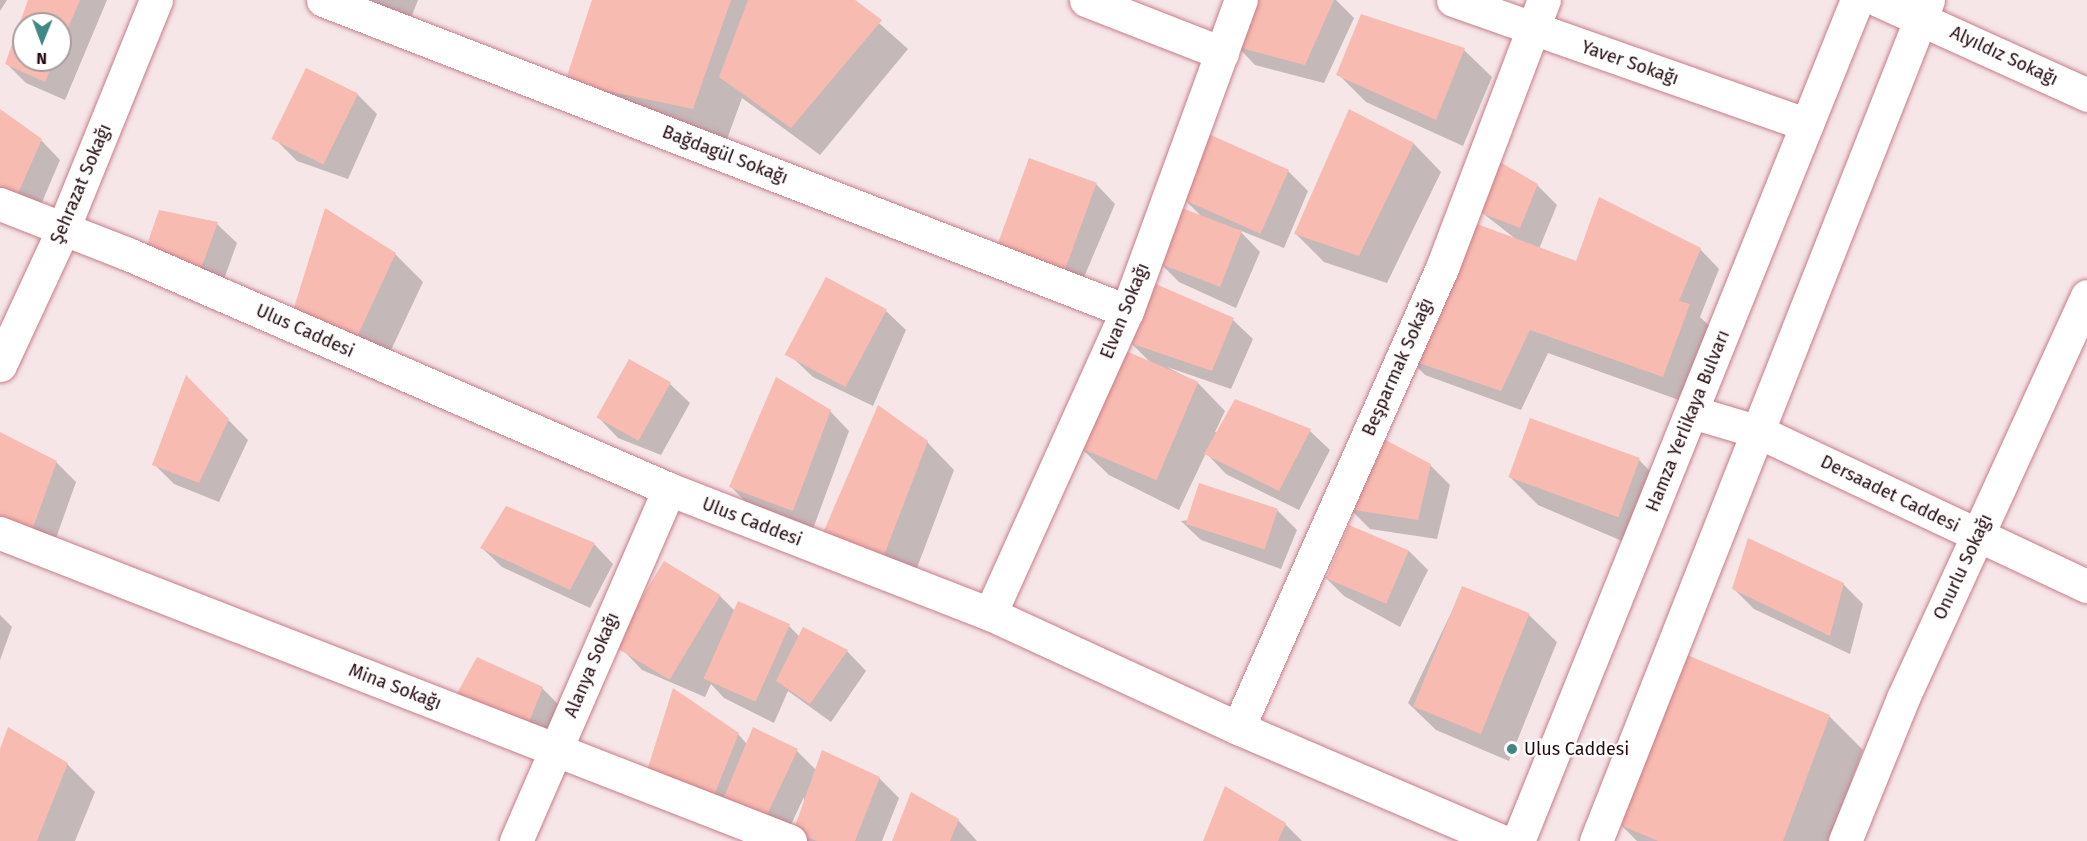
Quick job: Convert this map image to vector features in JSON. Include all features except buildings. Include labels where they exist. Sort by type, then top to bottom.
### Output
[{"type":"street","name":"Şehrazat Sokağı","points":[[0,365],[63,229],[156,0]]},
{"type":"street","name":"Bağdagül Sokağı","points":[[323,0],[1127,311]]},
{"type":"street","points":[[1086,0],[1222,53]]},
{"type":"street","name":"Elvan Sokağı","points":[[990,614],[1127,311],[1241,0]]},
{"type":"street","name":"Yaver Sokağı","points":[[1453,0],[1539,14],[1807,125]]},
{"type":"street","name":"Hamza Yerlikaya Bulvarı","points":[[1518,841],[1857,0]]},
{"type":"street","name":"Alyıldız Sokağı","points":[[1878,0],[1924,9],[2087,95]]},
{"type":"street","points":[[1596,841],[1924,9]]},
{"type":"street","name":"Beşparmak Sokağı","points":[[1238,728],[1442,268],[1539,14]]},
{"type":"street","name":"Ulus Caddesi","points":[[0,204],[669,489],[990,614],[1238,728],[1502,841]]},
{"type":"street","name":"Onurlu Sokağı","points":[[1845,841],[1903,698],[2087,296]]},
{"type":"street","name":"Dersaadet Caddesi","points":[[1692,412],[1759,432],[2087,586]]},
{"type":"street","name":"Alanya Sokağı","points":[[516,841],[669,489]]},
{"type":"street","name":"Mina Sokağı","points":[[0,533],[790,841]]},
{"type":"place","name":"Ulus Caddesi","points":[[1512,749]]}]
